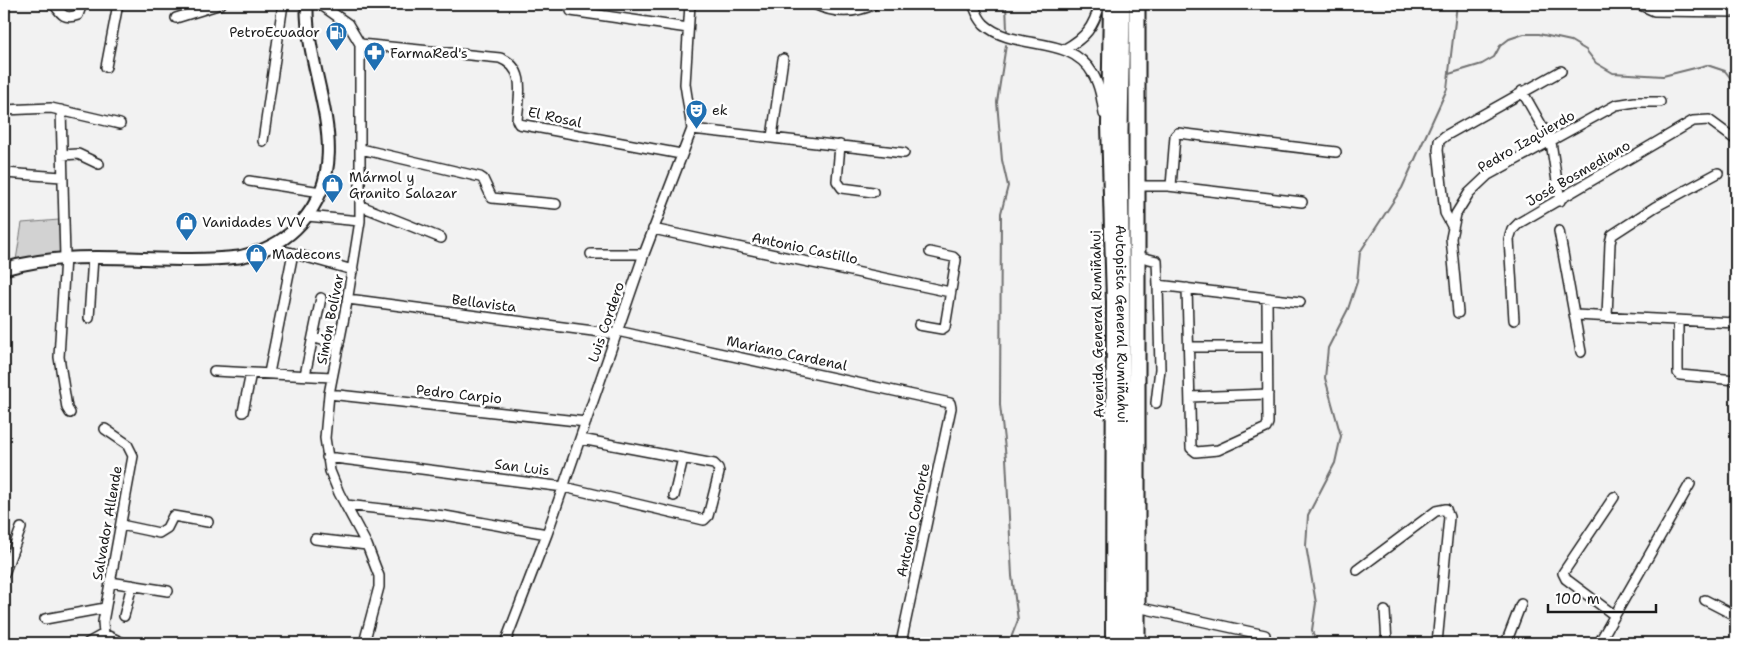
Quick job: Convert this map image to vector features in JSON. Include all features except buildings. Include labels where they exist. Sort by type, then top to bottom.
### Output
[{"type":"highway","name":"Autopista General Rumiñahui","points":[[1122,4],[1120,132],[1125,643]]},
{"type":"highway","name":"Autopista General Rumiñahui","points":[[1137,643],[1136,186],[1138,6]]},
{"type":"main road","points":[[4,270],[32,262],[65,257],[231,258],[252,254],[286,238],[307,216],[321,192],[328,171],[329,140],[308,34],[307,4]]},
{"type":"main road","name":"Avenida General Rumiñahui","points":[[1110,4],[1108,124],[1113,302],[1112,643]]},
{"type":"street","points":[[54,4],[65,17],[75,16],[81,8]]},
{"type":"street","points":[[106,67],[118,4]]},
{"type":"street","points":[[176,18],[221,4]]},
{"type":"street","points":[[263,141],[283,4]]},
{"type":"street","points":[[320,4],[348,24],[360,44]]},
{"type":"street","points":[[690,4],[685,84],[692,129],[904,153]]},
{"type":"street","points":[[814,4],[836,12],[851,12],[872,5]]},
{"type":"street","points":[[972,4],[979,18],[992,29],[1008,36],[1064,49],[1081,60],[1092,73],[1100,90],[1108,124]]},
{"type":"street","points":[[1064,49],[1080,40],[1095,23],[1100,4]]},
{"type":"street","points":[[1638,4],[1654,11],[1736,12]]},
{"type":"street","points":[[571,11],[688,28]]},
{"type":"street","name":"Simón Bolívar","points":[[360,44],[360,221],[348,299],[329,394],[325,438],[330,471],[346,506],[368,545],[379,576],[379,587],[364,643]]},
{"type":"street","name":"El Rosal","points":[[360,44],[500,58],[509,61],[519,76],[517,120],[520,124],[681,154]]},
{"type":"street","points":[[772,137],[783,59]]},
{"type":"street","points":[[1452,226],[1445,213],[1438,150],[1439,142],[1445,136],[1561,70]]},
{"type":"street","points":[[1522,91],[1551,142],[1560,201]]},
{"type":"street","name":"Pedro Izquierdo","points":[[1458,313],[1451,238],[1452,226],[1456,214],[1469,193],[1488,175],[1616,105],[1635,102],[1660,102]]},
{"type":"street","points":[[4,110],[46,108],[120,124]]},
{"type":"street","points":[[61,110],[65,257],[59,357],[67,408],[70,413]]},
{"type":"street","name":"José Bosmediano","points":[[1514,320],[1509,239],[1512,230],[1519,223],[1560,201],[1693,121],[1709,120],[1736,140]]},
{"type":"street","name":"Luis Cordero","points":[[505,643],[564,487],[644,254],[692,129]]},
{"type":"street","points":[[1171,186],[1174,136],[1178,133],[1336,152]]},
{"type":"street","points":[[840,145],[837,181],[842,188],[873,192]]},
{"type":"street","points":[[361,149],[480,178],[483,180],[492,198],[556,204]]},
{"type":"street","points":[[62,155],[78,154],[99,164]]},
{"type":"street","points":[[4,173],[62,177]]},
{"type":"street","points":[[1607,317],[1610,243],[1612,236],[1655,207],[1718,173]]},
{"type":"street","points":[[250,180],[321,192]]},
{"type":"street","points":[[1136,186],[1171,186],[1302,202]]},
{"type":"street","points":[[360,206],[441,238]]},
{"type":"street","points":[[307,216],[360,221]]},
{"type":"street","name":"Antonio Castillo","points":[[654,229],[950,292]]},
{"type":"street","points":[[1560,231],[1581,352]]},
{"type":"street","points":[[270,247],[353,270]]},
{"type":"street","points":[[919,325],[942,329],[945,327],[956,260],[953,257],[930,252]]},
{"type":"street","points":[[269,373],[293,253]]},
{"type":"street","points":[[591,254],[644,254]]},
{"type":"street","points":[[1137,256],[1156,261],[1160,369],[1156,403]]},
{"type":"street","points":[[89,318],[93,257]]},
{"type":"street","points":[[1158,285],[1300,302]]},
{"type":"street","points":[[1187,288],[1191,448],[1196,452],[1218,450],[1261,432],[1268,423],[1267,299]]},
{"type":"street","points":[[305,374],[321,298]]},
{"type":"street","name":"Bellavista","points":[[348,299],[617,332]]},
{"type":"street","points":[[1575,315],[1736,323]]},
{"type":"street","points":[[1678,321],[1678,373],[1680,375],[1736,380]]},
{"type":"street","name":"Mariano Cardenal","points":[[617,332],[950,403]]},
{"type":"street","points":[[314,338],[339,344]]},
{"type":"street","points":[[1189,347],[1268,347]]},
{"type":"street","points":[[214,371],[305,374],[332,377]]},
{"type":"street","points":[[243,412],[251,373]]},
{"type":"street","name":"Pedro Carpio","points":[[329,394],[586,422]]},
{"type":"street","points":[[1190,397],[1268,394]]},
{"type":"street","name":"Antonio Conforte","points":[[901,643],[952,408],[950,403]]},
{"type":"street","name":"Salvador Allende","points":[[104,634],[103,622],[133,456],[127,444],[106,429]]},
{"type":"street","points":[[581,439],[683,458],[674,496]]},
{"type":"street","name":"San Luis","points":[[327,456],[564,487],[704,520],[708,516],[718,468],[714,464],[683,458]]},
{"type":"street","points":[[1599,643],[1690,484]]},
{"type":"street","points":[[1614,497],[1563,573],[1566,579],[1614,614]]},
{"type":"street","points":[[346,506],[489,522],[547,534]]},
{"type":"street","points":[[1357,570],[1436,510],[1446,509],[1449,517],[1437,643]]},
{"type":"street","points":[[121,525],[159,533],[167,528],[173,516],[208,522]]},
{"type":"street","points":[[4,574],[21,528]]},
{"type":"street","points":[[315,539],[368,545]]},
{"type":"street","points":[[110,582],[168,591]]},
{"type":"street","points":[[124,616],[132,585]]},
{"type":"street","points":[[1705,600],[1736,616]]},
{"type":"street","points":[[1506,643],[1521,604]]},
{"type":"street","points":[[1137,606],[1265,635]]},
{"type":"street","points":[[45,619],[106,608]]},
{"type":"street","points":[[1385,612],[1387,643]]},
{"type":"street","points":[[88,643],[104,634],[123,643]]},
{"type":"shaded area","points":[[59,220],[60,254],[16,260],[22,223]]},
{"type":"waterway","points":[[1006,4],[1007,30]]},
{"type":"waterway","points":[[1316,643],[1312,630],[1316,603],[1306,546],[1308,515],[1335,463],[1341,436],[1325,378],[1328,348],[1348,309],[1357,282],[1360,252],[1402,188],[1447,89],[1457,4]]},
{"type":"waterway","points":[[1449,74],[1482,64],[1494,57],[1500,46],[1509,39],[1524,34],[1539,34],[1571,41],[1586,50],[1596,63],[1613,73],[1663,76],[1707,65],[1725,71],[1736,85]]},
{"type":"waterway","points":[[1006,45],[997,102],[1002,160],[1008,186],[1001,213],[1000,405],[1006,458],[1012,576],[1018,620],[1009,643]]},
{"type":"place","name":"PetroEcuador","points":[[336,51]]},
{"type":"place","name":"FarmaRed's","points":[[374,72]]},
{"type":"place","name":"ek","points":[[696,129]]},
{"type":"place","name":"Mármol y Granito Salazar","points":[[333,204]]},
{"type":"place","name":"Vanidades VVV","points":[[186,241]]},
{"type":"place","name":"Madecons","points":[[256,273]]}]
